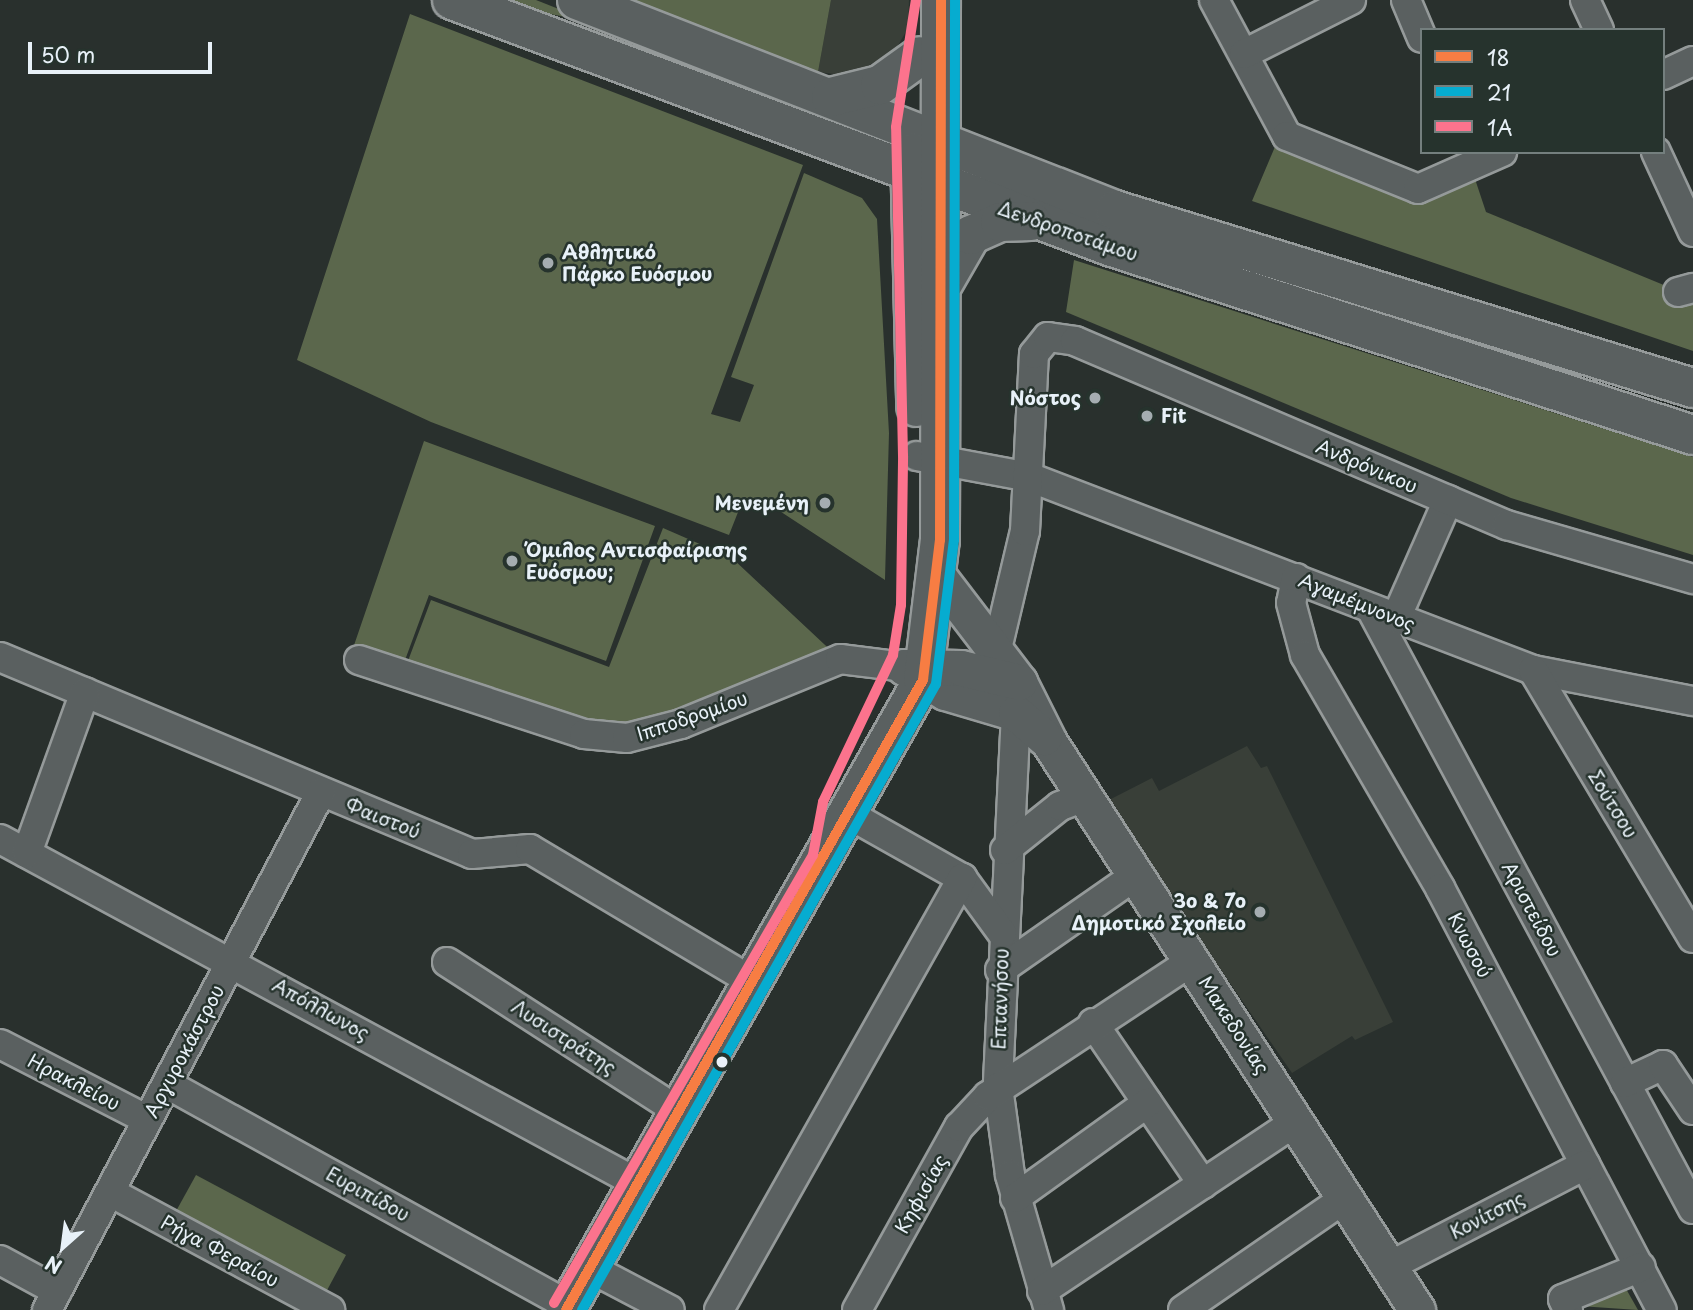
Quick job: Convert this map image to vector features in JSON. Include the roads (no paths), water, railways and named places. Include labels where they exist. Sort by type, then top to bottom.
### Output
[{"type":"main road","name":"Δενδροποτάμου","points":[[452,0],[925,181],[1045,223],[1693,435]]},
{"type":"main road","name":"Δενδροποτάμου","points":[[577,0],[1115,210],[1693,388]]},
{"type":"main road","points":[[926,135],[920,56],[930,0]]},
{"type":"main road","points":[[567,1308],[826,860],[850,816],[918,671],[938,576],[928,457],[925,181],[926,135],[941,0]]},
{"type":"main road","points":[[831,97],[880,85],[920,56]]},
{"type":"main road","points":[[925,181],[941,298]]},
{"type":"main road","points":[[826,860],[836,807],[918,671],[915,606],[941,298],[951,262],[971,235],[1000,222],[1045,223]]},
{"type":"street","points":[[1214,0],[1287,136],[1418,189],[1473,159],[1494,154]]},
{"type":"street","points":[[1244,54],[1351,0]]},
{"type":"street","points":[[1406,0],[1420,33]]},
{"type":"street","points":[[1585,0],[1598,28]]},
{"type":"street","points":[[1665,74],[1693,61]]},
{"type":"street","points":[[1657,154],[1693,232]]},
{"type":"street","name":"Ανδρόνικου","points":[[1029,477],[1032,366],[1037,346],[1048,337],[1075,341],[1555,543],[1693,579]]},
{"type":"street","name":"Αγαμέμνονος","points":[[928,457],[1029,477],[1533,670],[1693,701]]},
{"type":"street","points":[[997,649],[1025,531],[1029,477]]},
{"type":"street","points":[[1384,614],[1448,500]]},
{"type":"street","name":"Μακεδονίας","points":[[938,576],[997,649],[1018,698],[1347,1197],[1417,1310]]},
{"type":"street","name":"Κνωσού","points":[[1296,578],[1291,603],[1305,655],[1440,888],[1662,1310]]},
{"type":"street","name":"Αριστείδου","points":[[1384,614],[1625,1083],[1693,1209]]},
{"type":"street","name":"Φαιστού","points":[[0,657],[472,854],[530,849],[755,983]]},
{"type":"street","name":"Ιπποδρομίου","points":[[359,660],[584,734],[627,738],[681,724],[840,659],[918,671]]},
{"type":"street","points":[[918,671],[961,668],[1018,698]]},
{"type":"street","name":"Σούτσου","points":[[1533,670],[1693,938]]},
{"type":"street","points":[[27,853],[85,692]]},
{"type":"street","name":"Επτανήσου","points":[[1018,698],[1005,850],[998,1087],[1015,1198],[1046,1300]]},
{"type":"street","name":"Αργυροκάστρου","points":[[52,1300],[321,792]]},
{"type":"street","points":[[1005,850],[1060,806],[1085,797]]},
{"type":"street","points":[[850,816],[962,878],[1002,933]]},
{"type":"street","name":"Απόλλωνος","points":[[0,839],[232,960],[639,1184]]},
{"type":"street","points":[[1000,971],[1136,875]]},
{"type":"street","points":[[719,1310],[962,878]]},
{"type":"street","name":"Κηφισίας","points":[[857,1310],[959,1127],[998,1087],[1192,961]]},
{"type":"street","name":"Λυσιστράτης","points":[[447,962],[680,1112]]},
{"type":"street","points":[[1093,1023],[1202,1184]]},
{"type":"street","name":"Ηρακλείου","points":[[0,1044],[148,1120]]},
{"type":"street","points":[[1625,1083],[1663,1065],[1693,1110]]},
{"type":"street","name":"Ευριπίδου","points":[[167,1084],[567,1308]]},
{"type":"street","points":[[1015,1198],[1147,1103]]},
{"type":"street","points":[[1046,1300],[1202,1184],[1297,1121]]},
{"type":"street","name":"Κονίτσης","points":[[1390,1266],[1585,1165]]},
{"type":"street","name":"Ρήγα Φεραίου","points":[[110,1192],[330,1310]]},
{"type":"street","points":[[1183,1310],[1347,1197]]},
{"type":"street","points":[[0,1260],[52,1300]]},
{"type":"street","points":[[590,1268],[670,1310]]},
{"type":"street","points":[[1569,1310],[1563,1299],[1641,1268]]},
{"type":"place","name":"Αθλητικό Πάρκο Ευόσμου","points":[[548,263]]},
{"type":"place","name":"Νόστος","points":[[1095,398]]},
{"type":"place","name":"Fit","points":[[1147,416]]},
{"type":"place","name":"Μενεμένη","points":[[825,503]]},
{"type":"place","name":"Όμιλος Αντισφαίρισης Ευόσμου;","points":[[512,561]]},
{"type":"place","name":"3ο & 7ο Δημοτικό Σχολείο","points":[[1260,912]]}]
